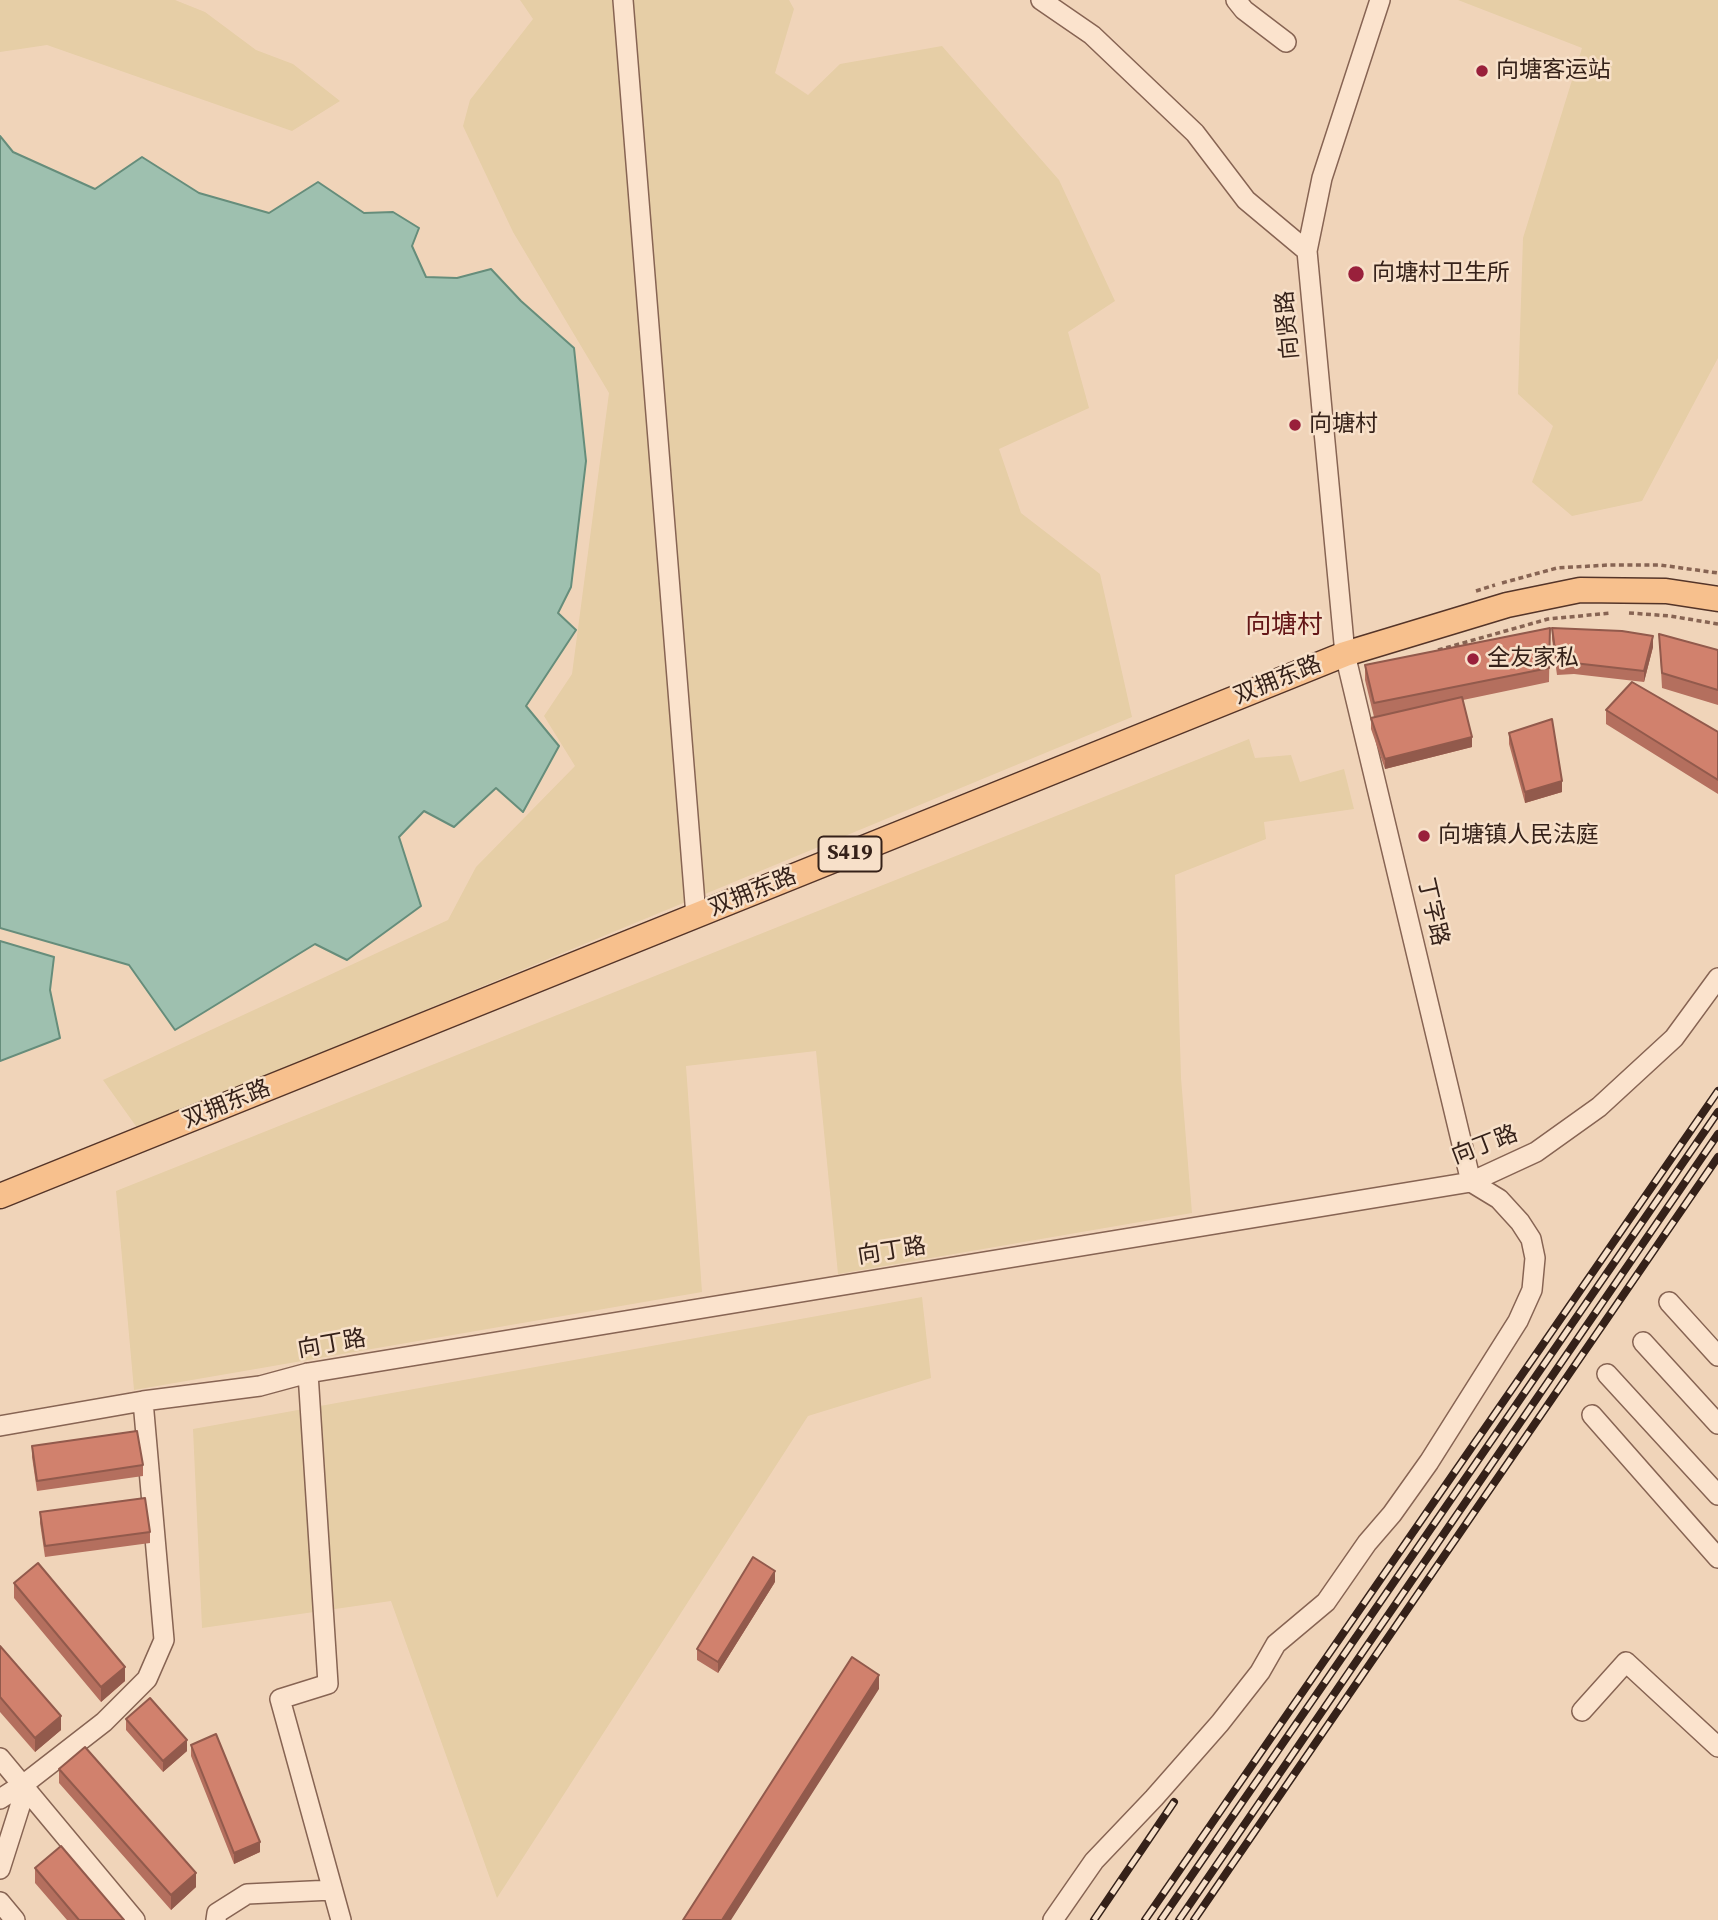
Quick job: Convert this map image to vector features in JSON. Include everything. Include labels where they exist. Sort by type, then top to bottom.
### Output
[{"type":"main road","name":"双拥东路","points":[[0,1196],[1345,654],[1507,605],[1580,590],[1666,591],[1718,599]]},
{"type":"street","points":[[623,0],[696,916]]},
{"type":"street","points":[[1041,0],[1092,36],[1195,133],[1246,200],[1307,251]]},
{"type":"street","points":[[1236,0],[1244,10],[1286,42]]},
{"type":"street","name":"向贤路","points":[[1345,654],[1307,251],[1322,178],[1380,0]]},
{"type":"street","name":"丁字路","points":[[1345,654],[1471,1182]]},
{"type":"street","name":"向丁路","points":[[0,1426],[143,1401],[260,1386],[308,1373],[1471,1182],[1536,1152],[1599,1107],[1674,1038],[1718,978]]},
{"type":"street","points":[[1053,1920],[1094,1861],[1220,1723],[1261,1672],[1276,1644],[1326,1602],[1429,1462],[1518,1321],[1532,1290],[1535,1258],[1531,1239],[1521,1222],[1499,1199],[1471,1182]]},
{"type":"street","points":[[1669,1301],[1718,1356]]},
{"type":"street","points":[[1643,1342],[1718,1424]]},
{"type":"street","points":[[308,1373],[328,1684],[280,1699],[341,1920]]},
{"type":"street","points":[[1607,1374],[1718,1495]]},
{"type":"street","points":[[0,1799],[104,1722],[147,1679],[164,1640],[143,1401]]},
{"type":"street","points":[[1591,1415],[1718,1558]]},
{"type":"street","points":[[1583,1711],[1626,1662],[1718,1747]]},
{"type":"street","points":[[0,1758],[25,1782],[135,1920]]},
{"type":"street","points":[[0,1869],[25,1782]]},
{"type":"street","points":[[216,1920],[217,1913],[247,1894],[332,1890]]},
{"type":"street","points":[[0,1902],[15,1920]]},
{"type":"path","points":[[1427,652],[1548,619],[1589,615],[1630,613],[1718,624]]},
{"type":"shaded area","points":[[0,0],[175,0],[205,12],[256,50],[293,64],[340,101],[292,131],[47,45],[0,52]]},
{"type":"shaded area","points":[[520,0],[789,0],[794,9],[775,73],[808,95],[840,64],[942,46],[1059,180],[1115,301],[1068,332],[1089,408],[999,449],[1021,513],[1100,574],[1132,717],[138,1129],[103,1080],[448,920],[476,867],[575,766],[544,716],[572,674],[609,393],[513,232],[463,126],[470,100],[533,19]]},
{"type":"shaded area","points":[[1458,0],[1718,0],[1718,358],[1642,501],[1572,516],[1532,482],[1553,426],[1518,394],[1523,238],[1582,48]]},
{"type":"shaded area","points":[[0,136],[13,152],[95,189],[142,157],[199,193],[269,213],[318,182],[364,213],[393,212],[419,228],[412,246],[426,277],[457,278],[491,269],[521,301],[574,348],[586,461],[571,587],[558,613],[576,630],[526,706],[559,746],[523,812],[496,788],[454,827],[424,811],[399,837],[421,906],[347,960],[315,944],[175,1030],[129,965],[0,928]]},
{"type":"shaded area","points":[[1249,739],[1255,758],[1291,755],[1300,782],[1344,769],[1354,809],[1264,822],[1266,839],[1175,875],[1181,1078],[1192,1213],[838,1274],[816,1051],[686,1066],[702,1292],[134,1390],[116,1191]]},
{"type":"shaded area","points":[[0,941],[54,957],[50,990],[60,1038],[0,1061]]},
{"type":"shaded area","points":[[922,1297],[931,1378],[808,1416],[497,1898],[391,1601],[202,1628],[193,1429]]},
{"type":"building","points":[[1550,628],[1549,668],[1374,703],[1365,665]]},
{"type":"building","points":[[1552,628],[1622,631],[1653,636],[1644,671],[1574,663],[1557,664]]},
{"type":"building","points":[[1659,634],[1718,650],[1718,690],[1662,673]]},
{"type":"building","points":[[1632,682],[1718,732],[1718,780],[1606,710]]},
{"type":"building","points":[[1462,697],[1472,737],[1385,759],[1371,718]]},
{"type":"building","points":[[1552,719],[1562,781],[1525,792],[1509,733]]},
{"type":"building","points":[[137,1431],[143,1465],[37,1481],[32,1446]]},
{"type":"building","points":[[145,1498],[150,1532],[45,1546],[40,1512]]},
{"type":"building","points":[[753,1557],[775,1571],[718,1662],[697,1649]]},
{"type":"building","points":[[38,1563],[125,1667],[101,1687],[14,1583]]},
{"type":"building","points":[[0,1646],[61,1716],[35,1738],[0,1697]]},
{"type":"building","points":[[852,1657],[879,1675],[722,1920],[683,1920]]},
{"type":"building","points":[[150,1698],[187,1740],[163,1761],[126,1719]]},
{"type":"building","points":[[216,1734],[260,1842],[234,1853],[191,1745]]},
{"type":"building","points":[[85,1747],[196,1873],[171,1895],[59,1769]]},
{"type":"building","points":[[61,1846],[124,1920],[79,1920],[35,1868]]},
{"type":"railway","points":[[1145,1920],[1718,1091]]},
{"type":"railway","points":[[1161,1920],[1718,1112]]},
{"type":"railway","points":[[1179,1920],[1718,1134]]},
{"type":"railway","points":[[1194,1920],[1718,1157]]},
{"type":"railway","points":[[1094,1920],[1174,1802]]},
{"type":"place","name":"向塘客运站","points":[[1482,71]]},
{"type":"place","name":"向塘村卫生所","points":[[1356,274]]},
{"type":"place","name":"向塘村","points":[[1295,425]]},
{"type":"place","name":"全友家私","points":[[1473,659]]},
{"type":"place","name":"向塘镇人民法庭","points":[[1424,836]]},
{"type":"district","name":"向塘村","points":[[1284,626]]}]
